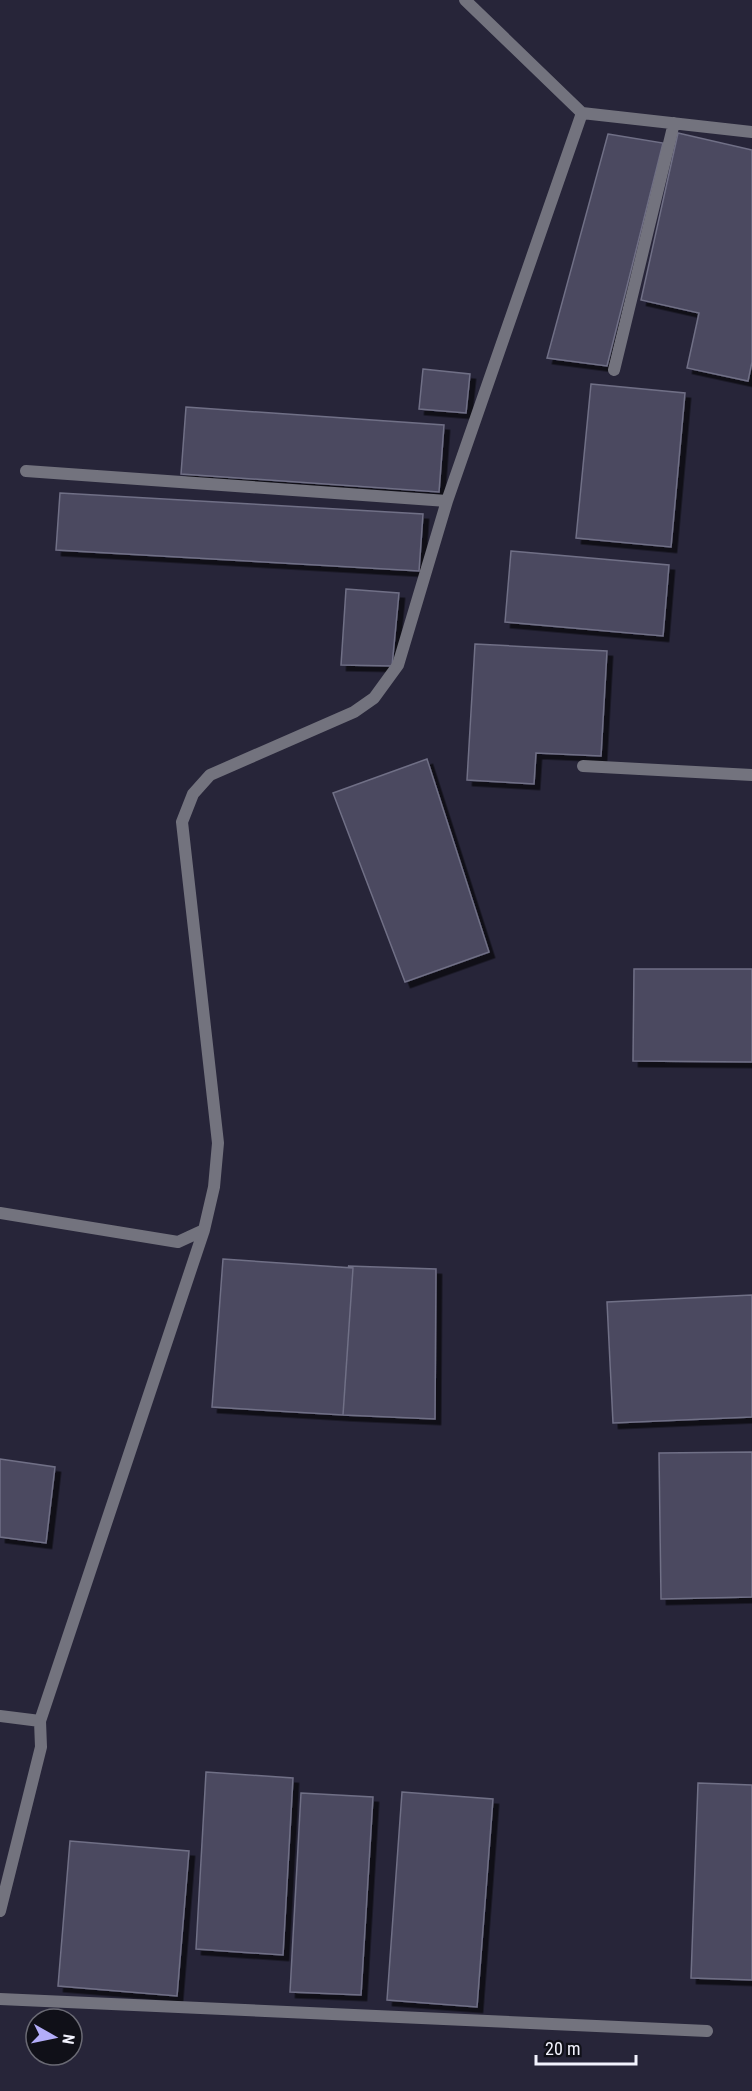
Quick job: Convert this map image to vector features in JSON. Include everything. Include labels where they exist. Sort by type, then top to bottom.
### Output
[{"type":"lane","points":[[465,0],[582,113],[752,132]]},
{"type":"lane","points":[[0,1911],[41,1747],[40,1721],[204,1230],[214,1187],[218,1143],[182,822],[193,794],[210,775],[354,712],[374,698],[387,684],[398,665],[447,501],[582,113]]},
{"type":"lane","points":[[614,370],[674,123]]},
{"type":"lane","points":[[26,471],[447,501]]},
{"type":"lane","points":[[583,766],[752,775]]},
{"type":"lane","points":[[0,1213],[178,1242],[204,1230]]},
{"type":"lane","points":[[0,1716],[40,1721]]},
{"type":"lane","points":[[0,1999],[707,2031]]},
{"type":"building","points":[[678,133],[752,150],[752,362],[748,381],[687,368],[699,313],[641,300]]},
{"type":"building","points":[[608,134],[663,143],[607,366],[547,358]]},
{"type":"building","points":[[423,369],[470,374],[466,413],[419,409]]},
{"type":"building","points":[[591,384],[685,393],[671,547],[576,538]]},
{"type":"building","points":[[186,407],[444,425],[439,492],[181,474]]},
{"type":"building","points":[[60,493],[423,514],[419,571],[56,550]]},
{"type":"building","points":[[511,551],[669,565],[663,636],[505,622]]},
{"type":"building","points":[[346,589],[399,593],[392,666],[341,665]]},
{"type":"building","points":[[475,644],[607,651],[601,756],[536,753],[534,784],[467,780]]},
{"type":"building","points":[[427,759],[489,952],[405,982],[333,793]]},
{"type":"building","points":[[634,969],[752,969],[752,1062],[633,1061]]},
{"type":"building","points":[[223,1259],[353,1268],[343,1415],[212,1407]]},
{"type":"building","points":[[348,1266],[436,1269],[435,1419],[343,1415],[353,1268]]},
{"type":"building","points":[[752,1295],[752,1417],[613,1423],[607,1302]]},
{"type":"building","points":[[752,1452],[752,1597],[661,1599],[659,1453]]},
{"type":"building","points":[[0,1459],[55,1467],[46,1543],[0,1537]]},
{"type":"building","points":[[206,1772],[293,1778],[283,1955],[196,1949]]},
{"type":"building","points":[[698,1783],[752,1785],[752,1980],[691,1978]]},
{"type":"building","points":[[402,1792],[493,1799],[477,2007],[387,2000]]},
{"type":"building","points":[[301,1793],[373,1797],[361,1995],[290,1992]]},
{"type":"building","points":[[70,1841],[189,1851],[177,1996],[58,1986]]}]
